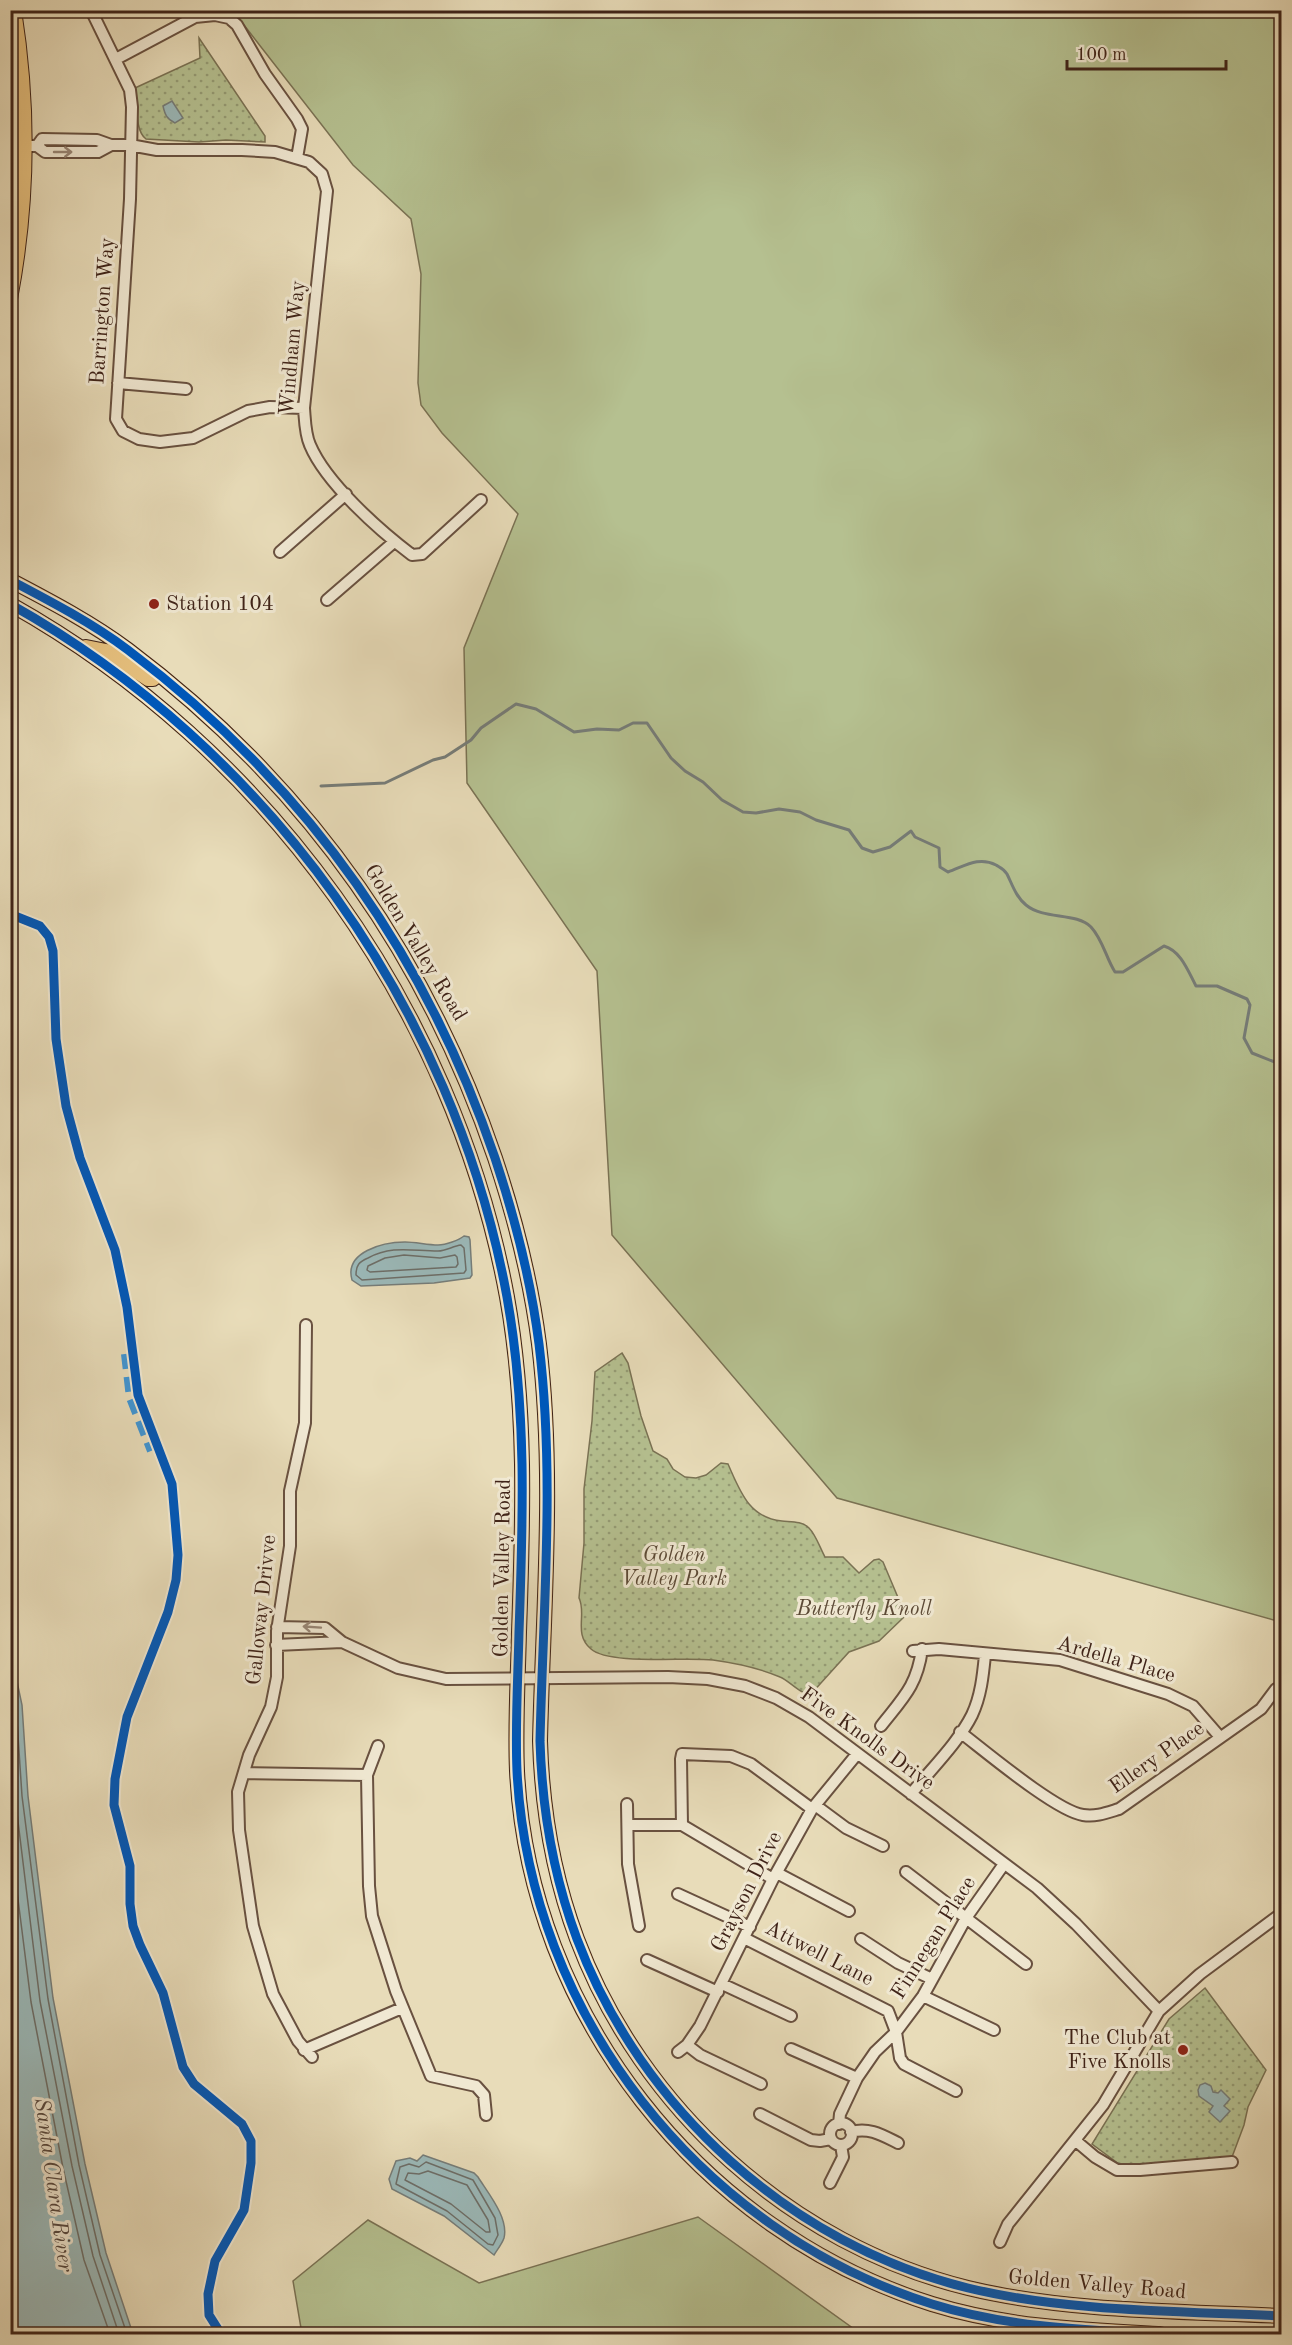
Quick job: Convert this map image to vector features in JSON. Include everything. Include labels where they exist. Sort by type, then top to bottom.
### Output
[{"type":"main road","points":[[10,299],[31,146],[15,10]]},
{"type":"main road","points":[[10,140],[16,144],[31,146]]},
{"type":"main road","name":"Golden Valley Road","points":[[10,580],[109,638],[158,674],[229,736],[283,792],[338,857],[382,919],[417,978],[448,1038],[479,1112],[506,1193],[519,1239],[538,1343],[545,1415],[547,1505],[540,1741],[550,1845],[562,1894],[577,1939],[599,1988],[637,2054],[671,2100],[741,2171],[781,2202],[846,2242],[919,2273],[965,2287],[1028,2300],[1074,2305],[1281,2316]]},
{"type":"main road","name":"Golden Valley Road","points":[[10,605],[81,646],[167,714],[212,754],[264,809],[319,872],[361,932],[418,1031],[448,1098],[469,1153],[490,1224],[507,1298],[514,1346],[522,1428],[523,1482],[516,1731],[521,1815],[536,1888],[551,1938],[585,2015],[606,2052],[639,2100],[707,2174],[744,2205],[825,2259],[897,2292],[952,2309],[1054,2328],[1160,2334]]},
{"type":"main road","points":[[81,646],[106,651],[148,679],[153,679],[158,674]]},
{"type":"street","name":"Barrington Way","points":[[91,10],[130,90],[132,107],[129,205],[116,419],[123,431],[139,439],[160,442],[193,438],[248,411],[270,407],[304,408]]},
{"type":"street","points":[[31,146],[45,152],[98,152],[111,145],[130,145],[157,150],[242,150],[275,152],[297,158],[302,129],[265,74],[237,25],[229,18],[215,15],[195,17],[116,59]]},
{"type":"street","name":"Windham Way","points":[[297,158],[309,162],[322,174],[327,191],[304,408],[309,443],[324,470],[346,494],[381,532],[412,555],[422,554],[481,500]]},
{"type":"street","points":[[118,384],[186,389]]},
{"type":"street","points":[[280,552],[346,494]]},
{"type":"street","points":[[327,600],[394,542]]},
{"type":"street","name":"Galloway Drivve","points":[[306,1325],[305,1423],[290,1491],[290,1546],[277,1627],[277,1677],[271,1707],[249,1755],[238,1792],[239,1830],[253,1926],[273,1994],[308,2053],[402,2008]]},
{"type":"street","name":"Five Knolls Drive","points":[[277,1627],[325,1628],[342,1642],[398,1668],[446,1679],[682,1677],[746,1686],[776,1698],[809,1717],[1037,1888],[1076,1924],[1159,2011]]},
{"type":"street","points":[[276,1645],[342,1642]]},
{"type":"street","name":"Ardella Place","points":[[881,1726],[914,1683],[919,1670],[918,1650],[1060,1660],[1168,1694],[1193,1706],[1220,1737]]},
{"type":"street","points":[[911,1794],[972,1715],[981,1690],[985,1655]]},
{"type":"street","name":"Ellery Place","points":[[960,1732],[1061,1807],[1081,1815],[1097,1816],[1119,1809],[1261,1709],[1276,1689]]},
{"type":"street","points":[[378,1746],[367,1775],[369,1886],[372,1916],[380,1945],[402,2008],[431,2076],[476,2086],[484,2095],[486,2115]]},
{"type":"street","points":[[682,1825],[682,1754],[731,1756],[752,1764],[846,1828],[883,1846]]},
{"type":"street","name":"Grayson Drive","points":[[761,2084],[683,2049],[700,2026],[775,1876],[813,1807],[857,1754]]},
{"type":"street","points":[[244,1773],[367,1775]]},
{"type":"street","points":[[627,1804],[631,1887],[639,1926]]},
{"type":"street","points":[[628,1825],[682,1825],[775,1876],[849,1911]]},
{"type":"street","name":"Finnegan Place","points":[[839,2124],[840,2114],[856,2078],[875,2052],[896,2032],[923,1996],[966,1918],[1004,1864]]},
{"type":"street","points":[[906,1872],[1026,1964]]},
{"type":"street","points":[[678,1894],[750,1927]]},
{"type":"street","points":[[1000,2242],[1008,2224],[1103,2105],[1159,2011],[1200,1974],[1281,1912]]},
{"type":"street","name":"Attwell Lane","points":[[744,1938],[888,2011],[896,2032],[900,2058],[904,2064],[956,2091]]},
{"type":"street","points":[[861,1939],[898,1963],[932,1979]]},
{"type":"street","points":[[647,1960],[791,2016]]},
{"type":"street","points":[[923,1996],[994,2030]]},
{"type":"street","points":[[791,2049],[856,2078]]},
{"type":"street","points":[[760,2114],[811,2140],[831,2139]]},
{"type":"street","points":[[839,2124],[847,2126],[851,2132],[849,2142],[841,2145],[831,2139],[832,2129],[839,2124]]},
{"type":"street","points":[[851,2132],[866,2129],[898,2142]]},
{"type":"street","points":[[1076,2141],[1095,2157],[1117,2170],[1232,2162]]},
{"type":"street","points":[[830,2183],[843,2157],[841,2145]]},
{"type":"green space","points":[[233,11],[1281,11],[1281,1622],[837,1498],[612,1235],[597,971],[467,783],[464,648],[518,514],[442,433],[421,405],[418,383],[421,274],[411,219],[353,165]]},
{"type":"green space","points":[[199,38],[265,136],[265,142],[146,139],[142,135],[138,123],[135,88],[200,58]]},
{"type":"green space","name":"Golden Valley Park","points":[[622,1353],[628,1363],[641,1416],[653,1451],[667,1459],[673,1469],[685,1477],[696,1478],[706,1475],[721,1463],[728,1464],[747,1502],[754,1509],[771,1519],[796,1522],[809,1528],[825,1557],[843,1557],[859,1573],[874,1560],[879,1559],[883,1562],[904,1617],[879,1641],[849,1652],[811,1694],[802,1692],[780,1677],[747,1666],[700,1659],[614,1657],[600,1654],[586,1643],[581,1630],[582,1611],[579,1598],[584,1543],[584,1489],[595,1372]]},
{"type":"green space","points":[[1205,1988],[1266,2070],[1248,2107],[1232,2157],[1133,2165],[1119,2164],[1092,2144],[1169,2019]]},
{"type":"green space","points":[[698,2217],[861,2334],[302,2334],[293,2281],[368,2220],[479,2283]]},
{"type":"water","points":[[172,101],[183,118],[175,123],[167,116],[163,106]]},
{"type":"water","points":[[464,1236],[469,1237],[470,1240],[472,1275],[470,1278],[434,1283],[361,1286],[352,1280],[351,1270],[354,1262],[367,1250],[396,1242],[441,1245]]},
{"type":"water","name":"Santa Clara River","points":[[11,1653],[22,1705],[28,1796],[53,1998],[85,2164],[106,2253],[133,2334],[11,2334]]},
{"type":"water","points":[[1205,2083],[1211,2086],[1213,2092],[1218,2093],[1221,2090],[1230,2099],[1224,2106],[1230,2111],[1220,2122],[1209,2112],[1213,2106],[1199,2096],[1200,2085]]},
{"type":"water","points":[[423,2155],[474,2173],[478,2177],[497,2206],[505,2230],[501,2245],[494,2255],[444,2216],[392,2189],[389,2179],[396,2161],[410,2158],[417,2161]]},
{"type":"waterway","points":[[321,786],[385,783],[433,760],[445,757],[471,740],[481,728],[516,704],[536,709],[574,732],[597,729],[619,730],[633,723],[647,723],[671,758],[685,771],[703,782],[722,800],[743,812],[756,813],[779,809],[800,812],[816,820],[849,830],[862,848],[873,852],[890,847],[911,831],[915,837],[939,848],[940,867],[948,872],[978,862],[990,862],[1006,872],[1017,894],[1033,910],[1077,919],[1091,927],[1099,938],[1115,972],[1123,972],[1164,946],[1170,949],[1183,962],[1196,986],[1217,986],[1247,999],[1250,1005],[1244,1038],[1252,1053],[1282,1065]]},
{"type":"marked path","points":[[125,1354],[130,1398],[151,1451]]},
{"type":"cycle path","points":[[10,580],[55,604],[128,650],[191,701],[249,756],[302,814],[350,876],[394,941],[433,1010],[466,1082],[495,1158],[522,1250],[539,1344],[544,1394],[547,1493],[540,1741],[543,1792],[550,1842],[561,1891],[577,1939],[605,2001],[640,2059],[682,2113],[731,2161],[784,2204],[842,2239],[903,2268],[968,2288],[1044,2302],[1124,2309],[1282,2316]]},
{"type":"cycle path","points":[[10,604],[103,663],[189,732],[266,810],[335,896],[394,989],[443,1087],[481,1190],[507,1297],[518,1380],[521,1422],[522,1548],[516,1754],[529,1861],[554,1947],[592,2027],[642,2101],[702,2167],[771,2224],[848,2270],[932,2304],[988,2318],[1045,2326],[1160,2334]]},
{"type":"cycle path","points":[[10,914],[40,926],[49,937],[53,951],[56,1039],[66,1106],[80,1158],[115,1250],[127,1307],[138,1395],[172,1484],[178,1555],[176,1580],[168,1612],[127,1717],[115,1779],[114,1805],[130,1866],[130,1904],[133,1926],[163,1993],[183,2067],[194,2084],[242,2124],[251,2141],[251,2163],[244,2210],[215,2261],[208,2294],[209,2315],[221,2334]]},
{"type":"place","name":"Station 104","points":[[154,604]]},
{"type":"place","name":"The Club at Five Knolls","points":[[1183,2050]]},
{"type":"park label","name":"Butterfly Knoll","points":[[864,1609]]}]
